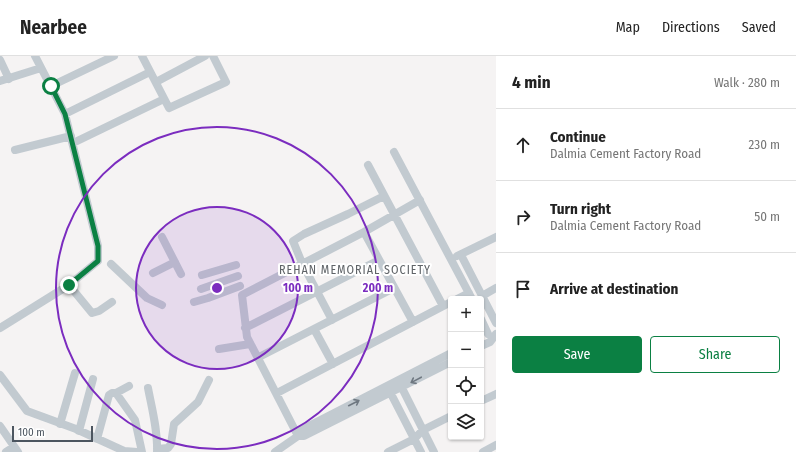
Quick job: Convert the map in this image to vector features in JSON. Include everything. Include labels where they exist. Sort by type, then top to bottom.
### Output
[{"type":"street","points":[[51,86],[114,56]]},
{"type":"street","points":[[142,56],[168,108],[226,82],[213,56]]},
{"type":"street","points":[[156,82],[205,56]]},
{"type":"street","points":[[0,328],[69,285],[98,261],[99,257],[98,246],[65,114],[41,68],[37,57]]},
{"type":"street","points":[[0,60],[9,79]]},
{"type":"street","points":[[0,82],[41,68]]},
{"type":"street","points":[[65,114],[150,72]]},
{"type":"street","points":[[15,150],[72,139],[164,99]]},
{"type":"street","points":[[394,152],[470,296]]},
{"type":"street","points":[[368,165],[443,306]]},
{"type":"street","points":[[332,320],[302,263],[294,241],[304,234],[384,196]]},
{"type":"street","points":[[298,436],[277,393],[246,337],[242,295],[364,232],[420,200]]},
{"type":"street","points":[[364,232],[413,322]]},
{"type":"street","points":[[162,237],[181,274]]},
{"type":"street","points":[[450,258],[461,255],[496,237]]},
{"type":"street","points":[[461,255],[482,296],[496,288]]},
{"type":"street","points":[[245,328],[379,260]]},
{"type":"street","points":[[154,273],[175,262]]},
{"type":"street","points":[[111,264],[116,271],[147,298],[162,305]]},
{"type":"street","points":[[202,275],[236,265]]},
{"type":"street","points":[[201,289],[238,276]]},
{"type":"street","points":[[69,285],[92,313],[99,311],[112,302]]},
{"type":"street","points":[[194,302],[240,286]]},
{"type":"street","points":[[258,357],[394,288]]},
{"type":"street","points":[[484,300],[496,324]]},
{"type":"street","points":[[277,393],[448,304]]},
{"type":"street","points":[[484,324],[490,335],[490,342],[484,345]]},
{"type":"street","points":[[314,329],[333,364]]},
{"type":"street","points":[[219,349],[250,344]]},
{"type":"street","points":[[389,390],[397,380],[448,354]]},
{"type":"street","points":[[275,452],[298,436],[301,430],[335,416],[389,390],[401,388],[448,364]]},
{"type":"street","points":[[60,424],[75,374]]},
{"type":"street","points":[[0,375],[27,411],[79,430],[123,451],[137,452]]},
{"type":"street","points":[[79,430],[93,379]]},
{"type":"street","points":[[148,388],[154,420],[157,450],[168,448],[171,444],[174,424],[198,402],[209,380]]},
{"type":"street","points":[[397,380],[434,452]]},
{"type":"street","points":[[97,438],[110,395],[129,386]]},
{"type":"street","points":[[389,390],[421,452]]},
{"type":"street","points":[[116,393],[135,420],[142,452]]},
{"type":"street","points":[[484,400],[496,394]]},
{"type":"street","points":[[388,452],[414,439],[423,430],[448,418]]},
{"type":"street","points":[[0,426],[16,449],[6,452]]},
{"type":"street","points":[[483,452],[496,445]]},
{"type":"district","name":"REHAN MEMORIAL SOCIETY","points":[[355,270]]},
{"type":"route","points":[[51,86],[65,114],[98,246],[99,257],[98,261],[69,285]]}]
